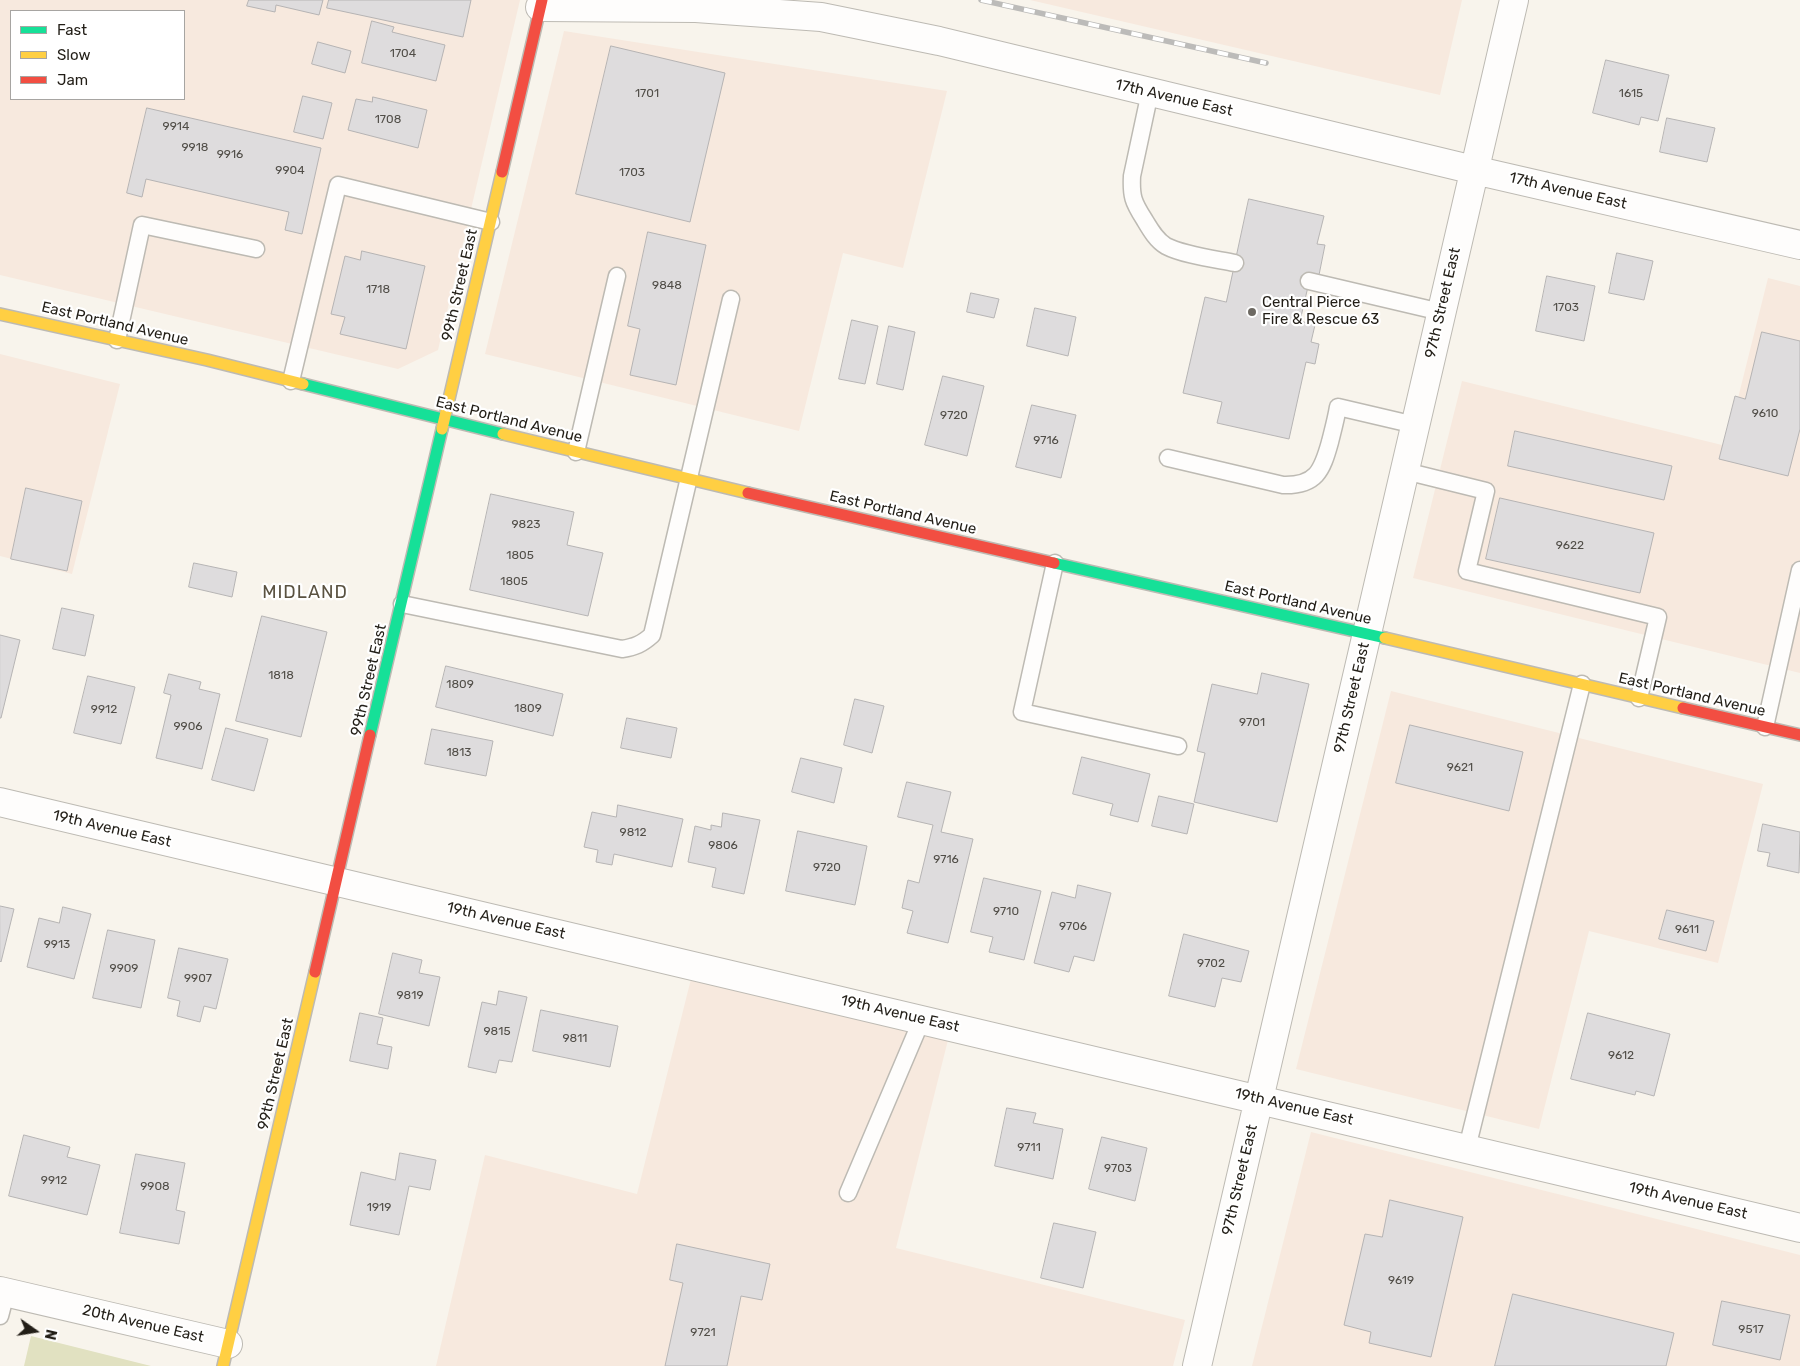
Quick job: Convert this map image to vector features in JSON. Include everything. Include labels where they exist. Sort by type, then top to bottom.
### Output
[{"type":"main road","name":"99th Street East","points":[[226,1355],[541,3]]},
{"type":"main road","name":"East Portland Avenue","points":[[0,314],[207,360],[688,479],[1800,735]]},
{"type":"street","name":"97th Street East","points":[[1197,1366],[1514,0]]},
{"type":"street","name":"17th Avenue East","points":[[541,3],[696,8],[821,17],[939,42],[1474,170],[1800,244]]},
{"type":"street","name":"19th Avenue East","points":[[0,802],[1800,1228]]},
{"type":"street","name":"20th Avenue East","points":[[2,1300],[226,1355]]},
{"type":"lane","points":[[1150,92],[1132,176],[1133,202],[1152,233],[1165,245],[1176,250],[1234,263]]},
{"type":"lane","points":[[291,382],[338,185],[491,222]]},
{"type":"lane","points":[[117,340],[142,224],[256,249]]},
{"type":"lane","points":[[576,452],[617,276]]},
{"type":"lane","points":[[1309,281],[1441,312]]},
{"type":"lane","points":[[402,604],[622,649],[636,647],[652,635],[731,299]]},
{"type":"lane","points":[[1168,458],[1283,485],[1294,485],[1310,480],[1321,470],[1338,407],[1415,425]]},
{"type":"lane","points":[[1405,471],[1486,491],[1467,571],[1658,617],[1639,698]]},
{"type":"lane","points":[[1055,563],[1022,712],[1178,746]]},
{"type":"lane","points":[[1766,727],[1800,570]]},
{"type":"lane","points":[[1467,1148],[1582,684]]},
{"type":"lane","points":[[848,1193],[922,1019]]},
{"type":"shaded area","points":[[0,0],[520,0],[438,350],[398,369],[0,275]]},
{"type":"shaded area","points":[[1030,0],[1462,0],[1440,95]]},
{"type":"shaded area","points":[[564,31],[947,91],[903,268],[843,253],[799,431],[485,354]]},
{"type":"shaded area","points":[[1768,278],[1800,286],[1800,673],[1413,578],[1462,381],[1726,446]]},
{"type":"shaded area","points":[[0,354],[120,384],[72,574],[0,556]]},
{"type":"shaded area","points":[[1391,691],[1763,784],[1718,963],[1589,931],[1539,1129],[1296,1069]]},
{"type":"shaded area","points":[[692,975],[948,1040],[896,1248],[1185,1320],[1173,1366],[436,1366],[485,1155],[637,1194]]},
{"type":"shaded area","points":[[1311,1132],[1800,1255],[1800,1366],[1252,1366]]},
{"type":"green space","points":[[31,1336],[151,1366],[24,1366]]},
{"type":"building","points":[[249,0],[323,0],[319,15],[276,5],[275,12],[247,6]]},
{"type":"building","points":[[329,0],[471,0],[463,37],[327,8]]},
{"type":"building","points":[[372,21],[394,27],[392,32],[445,45],[436,81],[362,63]]},
{"type":"building","points":[[318,42],[351,51],[345,73],[312,64]]},
{"type":"building","points":[[611,46],[725,73],[690,222],[576,194]]},
{"type":"building","points":[[1606,60],[1669,75],[1658,121],[1641,117],[1639,125],[1593,113]]},
{"type":"building","points":[[303,96],[332,103],[323,139],[294,132]]},
{"type":"building","points":[[373,97],[427,110],[418,148],[348,130],[356,99],[372,102]]},
{"type":"building","points":[[147,108],[321,148],[302,234],[285,230],[289,212],[146,179],[142,197],[127,193]]},
{"type":"building","points":[[1667,118],[1715,128],[1707,162],[1660,152]]},
{"type":"building","name":"Central Pierce Fire & Rescue 63","points":[[1249,199],[1324,216],[1317,244],[1325,245],[1318,280],[1310,278],[1300,321],[1315,325],[1311,342],[1319,344],[1315,364],[1306,362],[1289,439],[1217,423],[1222,402],[1183,393],[1205,297],[1226,302]]},
{"type":"building","points":[[648,232],[706,245],[676,385],[630,375],[640,329],[628,326]]},
{"type":"building","points":[[362,251],[425,266],[406,349],[340,334],[345,317],[331,314],[345,256],[360,260]]},
{"type":"building","points":[[1617,253],[1653,261],[1644,300],[1609,293]]},
{"type":"building","points":[[1547,276],[1595,286],[1584,341],[1536,331]]},
{"type":"building","points":[[971,293],[999,299],[994,318],[967,312]]},
{"type":"building","points":[[1035,308],[1076,317],[1068,356],[1027,346]]},
{"type":"building","points":[[852,320],[878,326],[865,384],[839,379]]},
{"type":"building","points":[[889,326],[915,332],[903,390],[877,384]]},
{"type":"building","points":[[1762,332],[1800,341],[1800,429],[1788,476],[1719,459],[1735,396],[1745,399]]},
{"type":"building","points":[[943,376],[984,386],[967,456],[925,445]]},
{"type":"building","points":[[1032,405],[1076,415],[1061,478],[1016,467]]},
{"type":"building","points":[[1515,431],[1672,466],[1664,500],[1508,466]]},
{"type":"building","points":[[26,488],[82,501],[67,571],[11,559]]},
{"type":"building","points":[[491,494],[574,512],[567,545],[603,553],[588,616],[470,590]]},
{"type":"building","points":[[1500,498],[1654,533],[1640,593],[1486,559]]},
{"type":"building","points":[[194,563],[237,572],[232,597],[189,587]]},
{"type":"building","points":[[62,608],[94,615],[85,656],[53,649]]},
{"type":"building","points":[[262,616],[327,632],[301,737],[236,721]]},
{"type":"building","points":[[0,635],[20,640],[1,718],[0,718]]},
{"type":"building","points":[[446,666],[563,694],[553,736],[436,707]]},
{"type":"building","points":[[1262,673],[1309,684],[1277,822],[1194,802],[1205,753],[1197,751],[1212,684],[1257,694]]},
{"type":"building","points":[[169,674],[201,682],[199,689],[220,694],[202,769],[156,758],[171,695],[164,693]]},
{"type":"building","points":[[88,676],[135,687],[121,744],[74,733]]},
{"type":"building","points":[[855,699],[884,706],[872,753],[844,745]]},
{"type":"building","points":[[627,718],[677,728],[671,758],[621,748]]},
{"type":"building","points":[[1410,725],[1523,752],[1509,811],[1396,783]]},
{"type":"building","points":[[226,728],[268,739],[254,791],[212,780]]},
{"type":"building","points":[[432,729],[493,741],[486,776],[425,764]]},
{"type":"building","points":[[1082,757],[1150,774],[1138,822],[1110,815],[1113,804],[1073,794]]},
{"type":"building","points":[[801,758],[842,768],[834,803],[792,792]]},
{"type":"building","points":[[907,782],[951,792],[941,832],[973,839],[948,943],[907,933],[913,911],[902,908],[908,880],[919,883],[933,825],[898,817]]},
{"type":"building","points":[[1159,796],[1194,804],[1187,834],[1152,826]]},
{"type":"building","points":[[618,805],[683,819],[672,867],[614,854],[612,865],[596,862],[598,850],[584,847],[592,812],[616,817]]},
{"type":"building","points":[[723,813],[760,820],[744,894],[712,887],[716,868],[688,862],[695,826],[711,830],[711,825],[721,827]]},
{"type":"building","points":[[1763,824],[1800,832],[1799,873],[1767,866],[1770,853],[1758,851]]},
{"type":"building","points":[[798,831],[867,846],[855,905],[786,891]]},
{"type":"building","points":[[984,878],[1041,891],[1024,960],[989,952],[993,937],[971,932]]},
{"type":"building","points":[[1078,885],[1111,893],[1094,961],[1074,956],[1069,972],[1034,963],[1052,892],[1075,898]]},
{"type":"building","points":[[0,906],[14,909],[1,962],[0,961]]},
{"type":"building","points":[[63,907],[91,914],[74,979],[27,967],[39,918],[59,923]]},
{"type":"building","points":[[1667,910],[1714,921],[1706,951],[1659,939]]},
{"type":"building","points":[[108,930],[155,940],[141,1008],[93,998]]},
{"type":"building","points":[[1184,934],[1249,951],[1241,982],[1222,978],[1215,1007],[1169,996]]},
{"type":"building","points":[[179,948],[228,959],[216,1009],[204,1006],[200,1022],[177,1016],[180,1001],[168,998]]},
{"type":"building","points":[[393,953],[422,960],[419,973],[440,977],[429,1026],[379,1014]]},
{"type":"building","points":[[499,991],[527,997],[512,1062],[499,1060],[496,1073],[468,1067],[482,1002],[496,1005]]},
{"type":"building","points":[[541,1010],[618,1026],[610,1067],[533,1051]]},
{"type":"building","points":[[360,1013],[383,1018],[377,1044],[392,1047],[388,1069],[350,1061]]},
{"type":"building","points":[[1588,1013],[1670,1034],[1654,1096],[1636,1091],[1635,1095],[1571,1079]]},
{"type":"building","points":[[1007,1108],[1036,1113],[1033,1123],[1063,1129],[1053,1179],[995,1166]]},
{"type":"building","points":[[24,1135],[70,1147],[67,1157],[100,1165],[87,1215],[9,1196]]},
{"type":"building","points":[[1102,1137],[1147,1148],[1135,1201],[1089,1189]]},
{"type":"building","points":[[400,1153],[436,1160],[430,1190],[409,1186],[399,1235],[350,1225],[361,1172],[395,1180]]},
{"type":"building","points":[[136,1154],[185,1163],[176,1210],[185,1212],[179,1244],[120,1233]]},
{"type":"building","points":[[1390,1200],[1463,1217],[1431,1357],[1369,1343],[1371,1332],[1344,1325],[1365,1234],[1382,1237]]},
{"type":"building","points":[[1054,1223],[1096,1232],[1083,1288],[1041,1278]]},
{"type":"building","points":[[677,1244],[770,1264],[762,1300],[741,1296],[727,1366],[665,1366],[683,1283],[670,1280]]},
{"type":"building","points":[[1513,1294],[1674,1333],[1666,1366],[1495,1366]]},
{"type":"building","points":[[1722,1301],[1790,1315],[1780,1360],[1713,1345]]},
{"type":"railway","points":[[981,0],[1266,63]]},
{"type":"traffic: fast","points":[[303,384],[503,434]]},
{"type":"traffic: fast","points":[[370,735],[442,429]]},
{"type":"traffic: fast","points":[[1054,563],[1385,638]]},
{"type":"traffic: slow","points":[[442,429],[502,172]]},
{"type":"traffic: slow","points":[[0,314],[207,360],[303,384]]},
{"type":"traffic: slow","points":[[503,434],[748,493]]},
{"type":"traffic: slow","points":[[1385,638],[1683,708]]},
{"type":"traffic: slow","points":[[223,1366],[315,972]]},
{"type":"traffic: jam","points":[[502,172],[542,0]]},
{"type":"traffic: jam","points":[[748,493],[1054,563]]},
{"type":"traffic: jam","points":[[1683,708],[1800,735]]},
{"type":"traffic: jam","points":[[315,972],[370,735]]},
{"type":"place","name":"Central Pierce Fire & Rescue 63","points":[[1252,312]]},
{"type":"district","name":"MIDLAND","points":[[305,593]]}]
